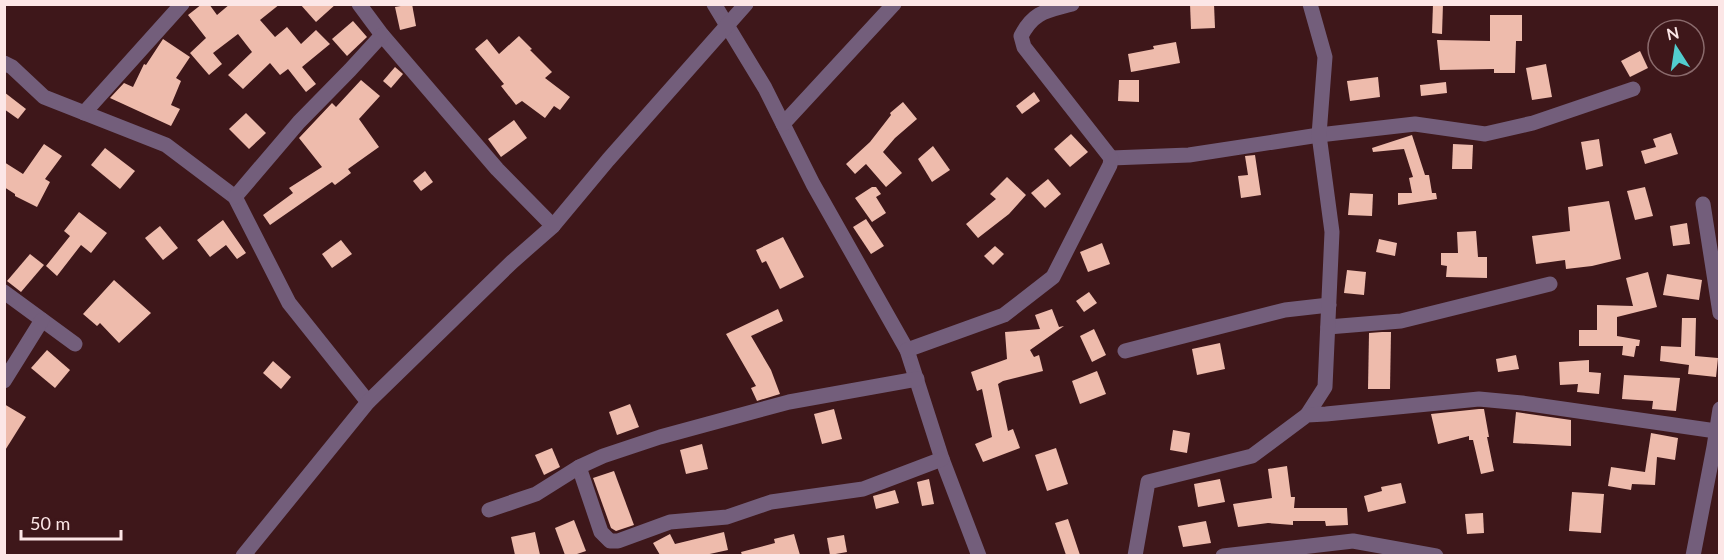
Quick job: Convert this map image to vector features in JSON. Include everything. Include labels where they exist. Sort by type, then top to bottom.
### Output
[{"type":"street","points":[[84,113],[182,4]]},
{"type":"street","points":[[359,4],[382,35],[497,169],[553,226]]},
{"type":"street","points":[[714,4],[765,88],[813,184],[907,350],[942,459],[979,555]]},
{"type":"street","points":[[243,555],[368,402],[512,262],[553,226],[746,4]]},
{"type":"street","points":[[783,124],[894,4]]},
{"type":"street","points":[[907,350],[1004,315],[1053,277],[1110,165],[1111,158],[1024,47],[1021,36],[1028,22],[1041,12],[1072,4]]},
{"type":"street","points":[[1135,555],[1148,482],[1252,456],[1307,415],[1325,387],[1332,232],[1319,135],[1325,57],[1310,4]]},
{"type":"street","points":[[235,197],[299,122],[382,35]]},
{"type":"street","points":[[7,70],[44,97],[166,145],[235,197],[289,303],[368,402]]},
{"type":"street","points":[[1111,158],[1189,155],[1319,135],[1415,124],[1485,134],[1533,123],[1633,89]]},
{"type":"street","points":[[1703,204],[1719,313]]},
{"type":"street","points":[[1328,327],[1401,321],[1550,284]]},
{"type":"street","points":[[4,292],[75,344]]},
{"type":"street","points":[[1125,351],[1285,310],[1329,304]]},
{"type":"street","points":[[4,381],[42,320]]},
{"type":"street","points":[[489,510],[536,494],[603,456],[660,437],[789,402],[917,380]]},
{"type":"street","points":[[1307,415],[1479,399],[1716,431]]},
{"type":"street","points":[[1693,555],[1719,409]]},
{"type":"street","points":[[579,468],[601,532],[610,541],[618,541],[670,522],[727,517],[771,502],[863,489],[942,459]]},
{"type":"street","points":[[1223,555],[1353,541],[1436,555]]},
{"type":"building","points":[[202,4],[209,4],[217,15],[230,4],[280,4],[260,20],[275,37],[287,27],[301,44],[316,30],[330,44],[302,67],[316,84],[306,92],[288,69],[280,75],[270,63],[243,89],[228,75],[252,52],[238,34],[213,53],[222,64],[209,75],[190,53],[206,38],[188,15]]},
{"type":"building","points":[[300,4],[336,4],[316,22]]},
{"type":"building","points":[[412,4],[416,26],[400,30],[395,7]]},
{"type":"building","points":[[1190,4],[1214,4],[1215,28],[1191,29]]},
{"type":"building","points":[[1433,4],[1443,4],[1442,34],[1432,33]]},
{"type":"building","points":[[1490,15],[1522,15],[1522,41],[1516,41],[1515,73],[1494,73],[1494,69],[1440,70],[1437,40],[1490,41]]},
{"type":"building","points":[[353,21],[367,37],[347,56],[332,39]]},
{"type":"building","points":[[519,36],[552,72],[545,78],[570,97],[560,110],[554,106],[545,118],[522,101],[516,105],[501,86],[504,84],[475,49],[487,39],[499,54]]},
{"type":"building","points":[[163,39],[190,57],[176,78],[181,81],[171,105],[180,109],[171,126],[110,98],[124,83],[133,87],[144,64],[146,65]]},
{"type":"building","points":[[1176,42],[1180,63],[1131,72],[1128,54]]},
{"type":"building","points":[[1640,51],[1646,69],[1630,77],[1621,61]]},
{"type":"building","points":[[1546,64],[1552,97],[1532,100],[1526,68]]},
{"type":"building","points":[[395,67],[403,74],[391,88],[383,81]]},
{"type":"building","points":[[1378,77],[1380,97],[1350,101],[1347,81]]},
{"type":"building","points":[[361,80],[380,96],[359,119],[379,147],[348,169],[351,173],[335,185],[332,182],[270,225],[263,215],[293,193],[289,188],[322,167],[299,138],[332,103],[336,107]]},
{"type":"building","points":[[1119,80],[1139,80],[1139,102],[1118,101]]},
{"type":"building","points":[[1446,82],[1447,93],[1421,96],[1420,85]]},
{"type":"building","points":[[4,92],[26,109],[18,119],[4,109]]},
{"type":"building","points":[[1034,92],[1040,101],[1022,114],[1016,106]]},
{"type":"building","points":[[903,102],[917,119],[883,152],[902,173],[886,187],[866,164],[855,174],[846,164],[870,142],[891,115],[890,113]]},
{"type":"building","points":[[246,113],[266,133],[249,149],[229,129]]},
{"type":"building","points":[[514,120],[527,138],[501,157],[488,139]]},
{"type":"building","points":[[1671,133],[1678,154],[1645,164],[1641,151],[1656,147],[1653,139]]},
{"type":"building","points":[[1071,134],[1088,152],[1070,167],[1054,149]]},
{"type":"building","points":[[1412,135],[1425,175],[1429,175],[1432,193],[1436,193],[1437,199],[1398,205],[1398,193],[1412,193],[1409,178],[1413,177],[1404,149],[1373,152],[1372,148]]},
{"type":"building","points":[[1599,139],[1603,166],[1586,170],[1581,142]]},
{"type":"building","points":[[44,144],[62,156],[45,179],[50,182],[37,207],[15,196],[4,187],[4,162],[23,174]]},
{"type":"building","points":[[1453,144],[1473,145],[1472,169],[1452,169]]},
{"type":"building","points":[[933,146],[950,170],[932,182],[918,159]]},
{"type":"building","points":[[105,148],[135,171],[120,189],[91,165]]},
{"type":"building","points":[[1255,155],[1261,195],[1241,198],[1238,176],[1248,175],[1245,156]]},
{"type":"building","points":[[425,171],[433,182],[421,191],[413,181]]},
{"type":"building","points":[[1007,177],[1026,195],[1009,214],[978,238],[966,224],[996,199],[990,194]]},
{"type":"building","points":[[1048,179],[1061,194],[1045,208],[1031,193]]},
{"type":"building","points":[[872,187],[876,187],[881,194],[876,197],[886,213],[872,222],[855,198]]},
{"type":"building","points":[[1645,187],[1653,216],[1635,220],[1627,191]]},
{"type":"building","points":[[1350,193],[1373,194],[1372,216],[1348,215]]},
{"type":"building","points":[[1609,201],[1621,259],[1566,269],[1565,260],[1536,264],[1532,236],[1570,231],[1568,207]]},
{"type":"building","points":[[79,212],[107,233],[91,253],[81,245],[57,276],[46,266],[70,236],[64,231]]},
{"type":"building","points":[[866,219],[884,246],[871,254],[853,227]]},
{"type":"building","points":[[223,220],[246,253],[237,259],[226,245],[210,257],[197,240]]},
{"type":"building","points":[[1687,223],[1690,244],[1673,246],[1670,226]]},
{"type":"building","points":[[160,226],[178,248],[163,260],[145,238]]},
{"type":"building","points":[[1476,231],[1478,257],[1487,257],[1487,278],[1446,277],[1447,266],[1441,265],[1441,253],[1458,253],[1457,232]]},
{"type":"building","points":[[783,237],[804,277],[780,289],[766,261],[762,263],[756,250]]},
{"type":"building","points":[[1379,239],[1397,243],[1395,256],[1376,252]]},
{"type":"building","points":[[341,240],[352,254],[332,268],[322,254]]},
{"type":"building","points":[[1102,243],[1110,264],[1088,272],[1080,252]]},
{"type":"building","points":[[995,246],[1004,254],[993,265],[984,256]]},
{"type":"building","points":[[30,254],[44,265],[21,292],[7,281]]},
{"type":"building","points":[[1347,270],[1366,272],[1364,295],[1344,293]]},
{"type":"building","points":[[1648,272],[1657,307],[1617,317],[1617,336],[1640,340],[1634,357],[1622,355],[1623,346],[1579,346],[1579,330],[1597,330],[1597,305],[1633,306],[1626,278]]},
{"type":"building","points":[[1667,274],[1702,280],[1699,300],[1663,295]]},
{"type":"building","points":[[114,280],[151,313],[119,343],[100,323],[97,326],[83,314]]},
{"type":"building","points":[[1089,292],[1097,303],[1084,312],[1076,301]]},
{"type":"building","points":[[778,309],[783,321],[751,336],[771,370],[780,394],[757,401],[751,388],[756,386],[726,334]]},
{"type":"building","points":[[1052,309],[1059,327],[1064,326],[1030,350],[1034,357],[1039,355],[1043,371],[998,384],[1008,431],[1013,429],[1020,448],[983,462],[975,444],[992,437],[982,389],[977,391],[971,372],[1007,359],[1005,332],[1040,329],[1035,315]]},
{"type":"building","points":[[1682,318],[1696,318],[1695,356],[1718,358],[1716,377],[1688,374],[1689,365],[1660,361],[1661,346],[1681,347]]},
{"type":"building","points":[[1094,329],[1106,355],[1092,362],[1080,336]]},
{"type":"building","points":[[1391,332],[1390,389],[1368,389],[1369,333]]},
{"type":"building","points":[[1220,343],[1225,369],[1197,375],[1192,349]]},
{"type":"building","points":[[47,350],[70,370],[55,388],[31,368]]},
{"type":"building","points":[[1516,355],[1519,369],[1498,372],[1496,359]]},
{"type":"building","points":[[1589,360],[1589,372],[1601,373],[1599,394],[1577,392],[1578,384],[1560,385],[1559,362]]},
{"type":"building","points":[[273,361],[291,377],[281,389],[263,373]]},
{"type":"building","points":[[1097,371],[1106,394],[1080,404],[1072,381]]},
{"type":"building","points":[[1624,375],[1680,378],[1676,411],[1652,409],[1653,401],[1622,399]]},
{"type":"building","points":[[4,404],[26,417],[4,452]]},
{"type":"building","points":[[630,404],[639,427],[617,435],[609,412]]},
{"type":"building","points":[[834,409],[842,439],[822,444],[814,414]]},
{"type":"building","points":[[1484,409],[1494,471],[1481,474],[1473,440],[1469,440],[1469,436],[1438,444],[1431,414]]},
{"type":"building","points":[[1516,412],[1571,420],[1571,446],[1513,443]]},
{"type":"building","points":[[1173,430],[1190,433],[1187,453],[1170,450]]},
{"type":"building","points":[[1651,433],[1678,438],[1675,460],[1657,457],[1655,485],[1632,484],[1631,490],[1608,486],[1611,467],[1645,472]]},
{"type":"building","points":[[702,444],[708,469],[686,474],[680,450]]},
{"type":"building","points":[[552,448],[560,467],[544,475],[535,455]]},
{"type":"building","points":[[1056,448],[1068,484],[1047,491],[1035,455]]},
{"type":"building","points":[[1287,466],[1291,497],[1295,497],[1294,508],[1347,508],[1348,525],[1326,526],[1325,521],[1293,521],[1293,525],[1268,523],[1238,527],[1233,504],[1272,498],[1268,469]]},
{"type":"building","points":[[614,471],[634,525],[616,531],[611,528],[593,478]]},
{"type":"building","points":[[929,479],[934,504],[922,506],[917,482]]},
{"type":"building","points":[[1220,479],[1225,502],[1198,507],[1194,484]]},
{"type":"building","points":[[1401,483],[1406,503],[1368,512],[1364,496],[1382,491],[1381,487]]},
{"type":"building","points":[[895,490],[899,503],[876,509],[873,496]]},
{"type":"building","points":[[1572,492],[1604,494],[1601,533],[1569,531]]},
{"type":"building","points":[[1483,513],[1484,533],[1467,534],[1465,514]]},
{"type":"building","points":[[1068,519],[1080,555],[1066,555],[1055,523]]},
{"type":"building","points":[[574,520],[586,551],[565,555],[555,528]]},
{"type":"building","points":[[1206,521],[1211,543],[1183,547],[1178,526]]},
{"type":"building","points":[[535,532],[540,555],[515,555],[511,537]]},
{"type":"building","points":[[724,532],[728,550],[705,555],[660,555],[653,543],[670,534],[675,544]]},
{"type":"building","points":[[794,534],[800,555],[742,555],[741,552],[775,543],[774,539]]},
{"type":"building","points":[[844,535],[847,552],[830,555],[827,538]]}]
